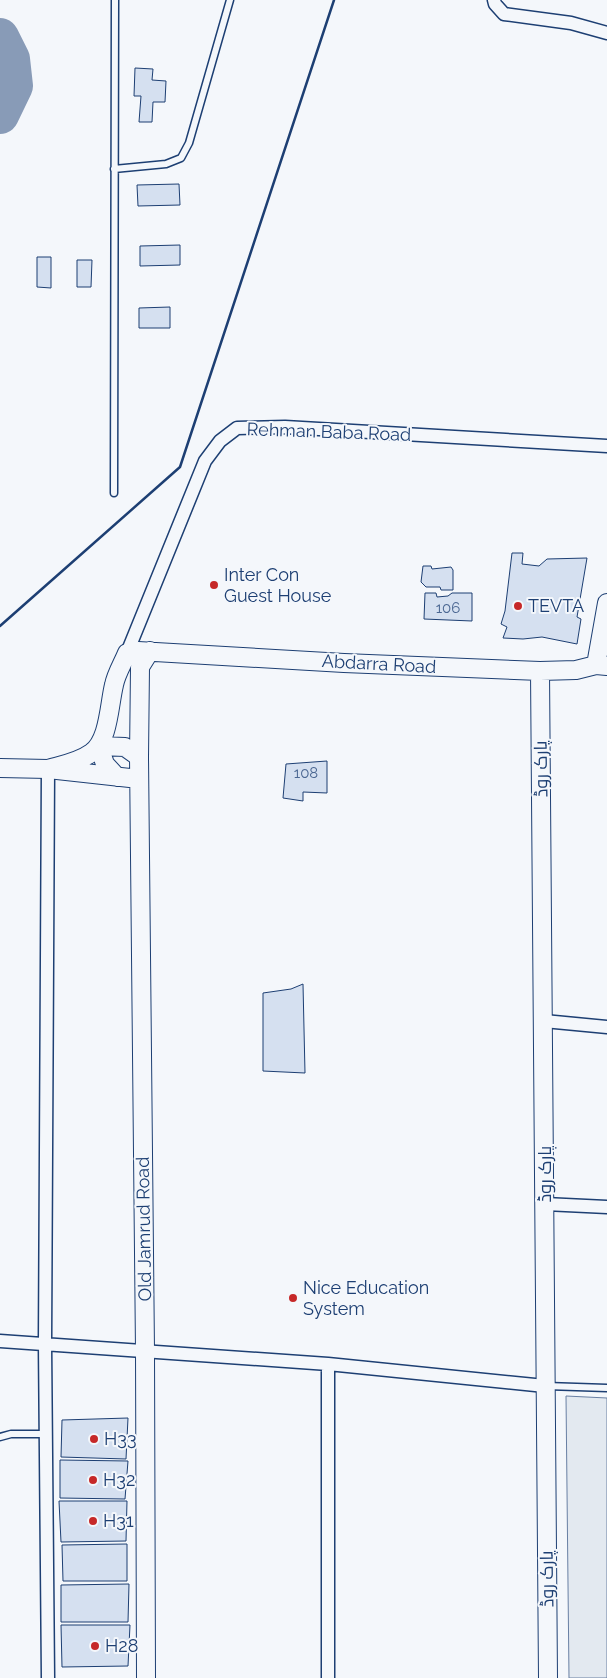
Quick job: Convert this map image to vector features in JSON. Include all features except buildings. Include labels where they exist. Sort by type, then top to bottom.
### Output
[{"type":"street","points":[[494,0],[495,4],[504,14],[571,23],[607,33]]},
{"type":"street","name":"Rehman Baba Road","points":[[127,653],[205,461],[220,442],[237,428],[285,428],[607,446]]},
{"type":"street","points":[[602,666],[607,603]]},
{"type":"street","points":[[117,776],[105,764],[100,746],[114,684],[127,653],[150,651]]},
{"type":"street","name":"Abdarra Road","points":[[150,651],[540,671],[576,670],[602,666]]},
{"type":"street","name":"Old Jamrud Road","points":[[146,1678],[139,756],[140,667],[150,651]]},
{"type":"street","name":"پارک روڈ","points":[[540,671],[548,1678]]},
{"type":"street","points":[[48,769],[70,763],[90,754],[100,746],[125,747],[139,756]]},
{"type":"street","points":[[0,768],[48,769],[139,780]]},
{"type":"street","points":[[48,769],[46,1344],[48,1678]]},
{"type":"street","points":[[544,1021],[607,1027]]},
{"type":"street","points":[[545,1204],[607,1207]]},
{"type":"street","points":[[0,1341],[328,1364],[545,1386]]},
{"type":"street","points":[[328,1364],[328,1678]]},
{"type":"lane","points":[[114,493],[115,0]]},
{"type":"lane","points":[[114,169],[166,164],[182,158],[190,143],[230,0]]},
{"type":"lane","points":[[545,1386],[607,1388]]},
{"type":"lane","points":[[0,1437],[11,1434],[46,1434]]},
{"type":"shaded area","points":[[566,1396],[607,1398],[607,1678],[569,1678]]},
{"type":"taxiway","points":[[0,37],[11,59],[14,86],[0,115]]},
{"type":"wall","points":[[0,626],[180,467],[334,0]]},
{"type":"place","name":"Inter Con Guest House","points":[[214,585]]},
{"type":"place","name":"TEVTA","points":[[518,606]]},
{"type":"place","name":"Nice Education System","points":[[293,1298]]},
{"type":"place","name":"H33","points":[[94,1439]]},
{"type":"place","name":"H32","points":[[93,1480]]},
{"type":"place","name":"H31","points":[[93,1521]]},
{"type":"place","name":"H28","points":[[95,1646]]}]
